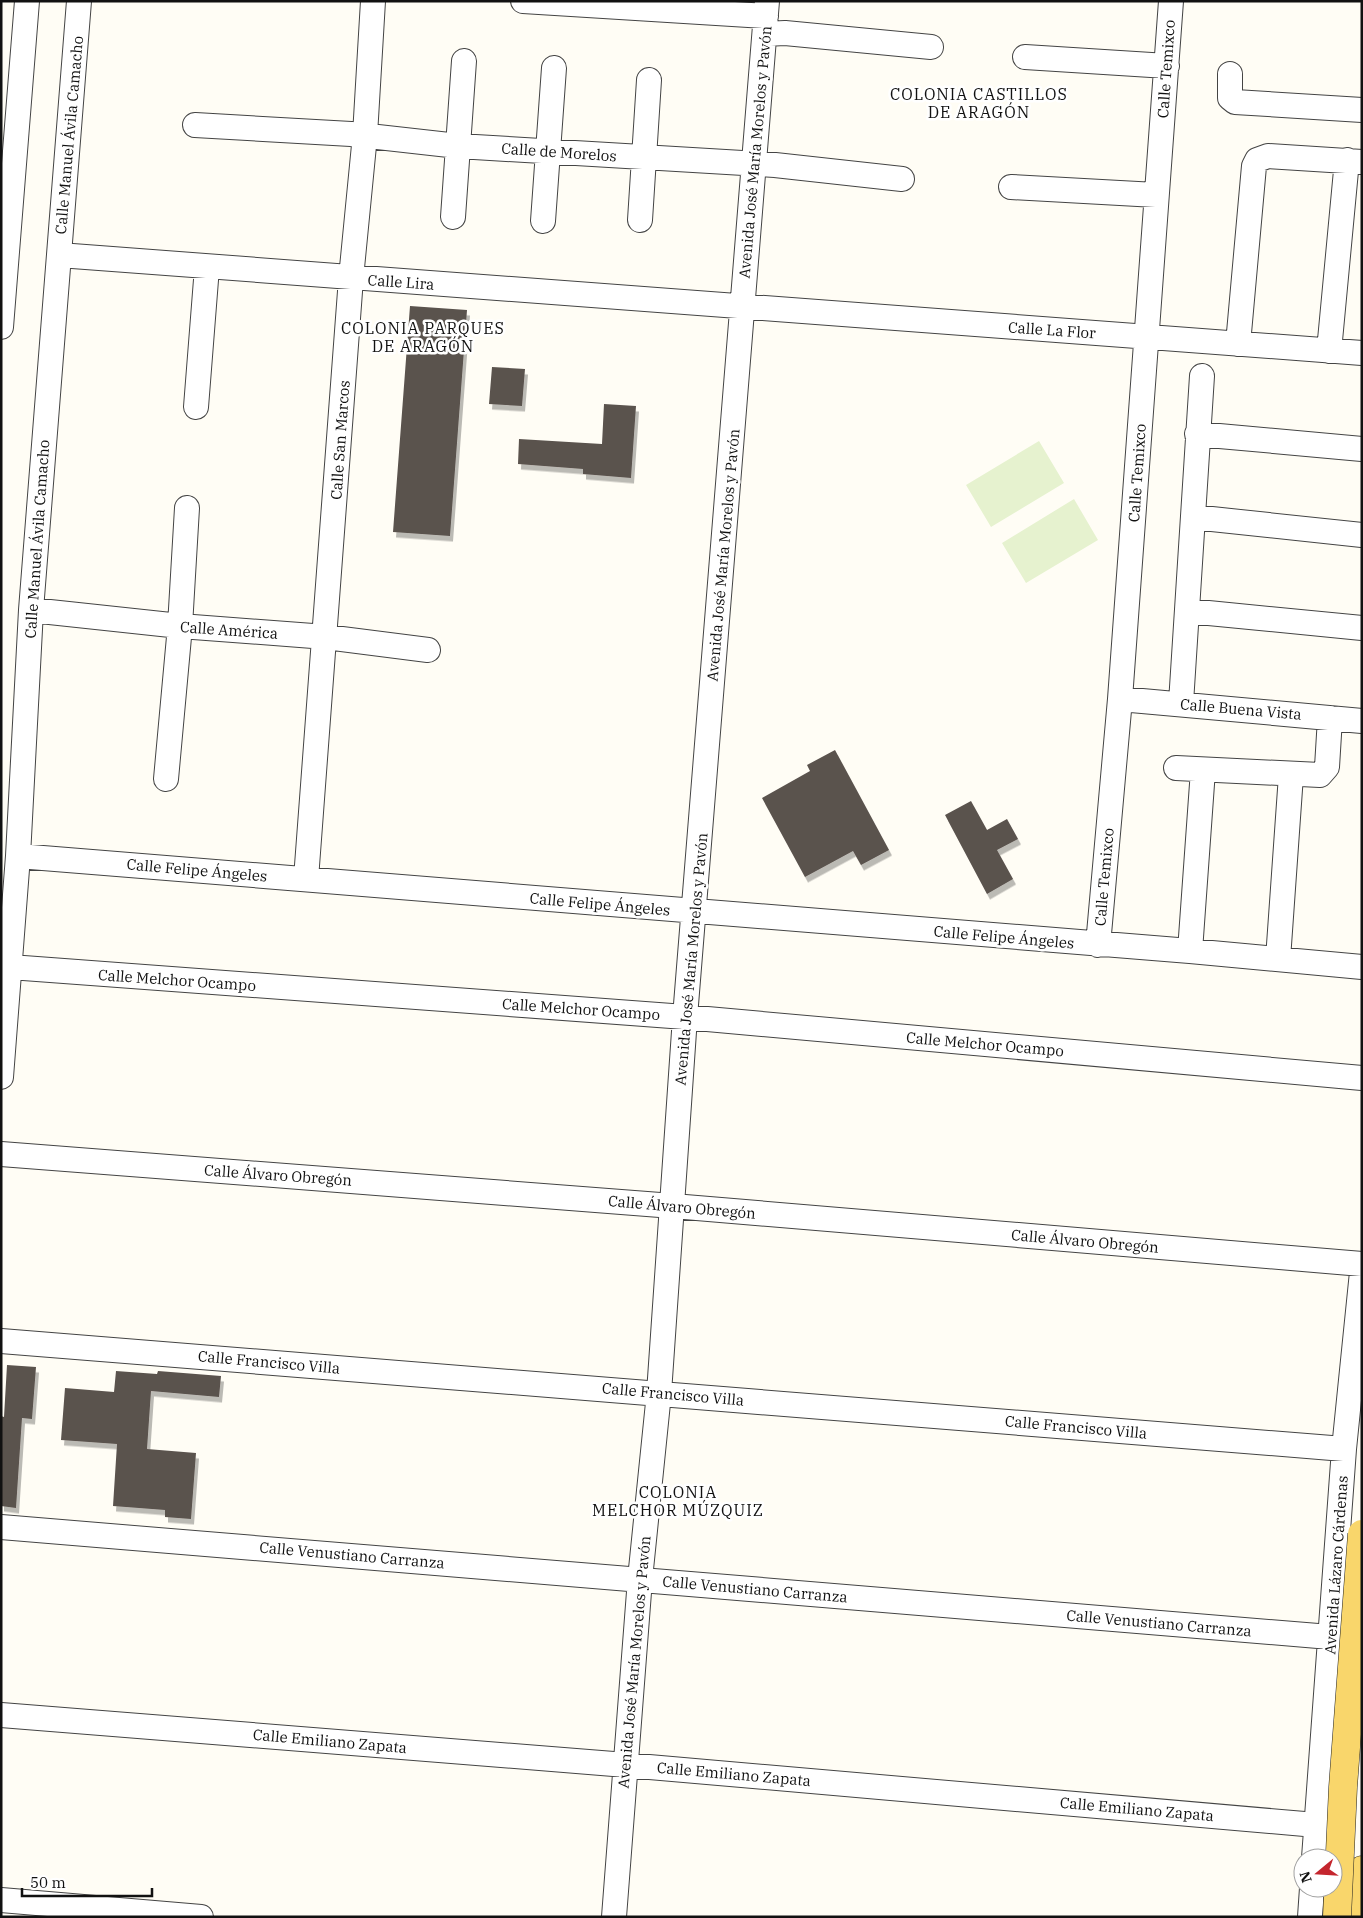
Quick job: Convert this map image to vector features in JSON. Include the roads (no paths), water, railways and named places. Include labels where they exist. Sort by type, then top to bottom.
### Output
[{"type":"main road","points":[[1337,1917],[1344,1777],[1362,1534]]},
{"type":"main road","points":[[1360,1917],[1362,1870]]},
{"type":"street","points":[[1,328],[5,224],[27,1]]},
{"type":"street","name":"Calle Manuel Ávila Camacho","points":[[1,1077],[4,996],[10,968],[18,856],[31,610],[80,1]]},
{"type":"street","name":"Calle San Marcos","points":[[306,879],[326,637],[351,278],[365,135],[373,1]]},
{"type":"street","points":[[523,1],[766,17],[785,34],[931,47]]},
{"type":"street","name":"Calle Temixco","points":[[1098,945],[1120,698],[1171,1]]},
{"type":"street","name":"Avenida José María Morelos y Pavón","points":[[614,1917],[640,1579],[660,1393],[685,1017],[766,17]]},
{"type":"street","points":[[1024,57],[1167,66]]},
{"type":"street","points":[[453,217],[464,61]]},
{"type":"street","points":[[543,221],[554,68]]},
{"type":"street","points":[[1230,74],[1230,98],[1235,102],[1362,110]]},
{"type":"street","points":[[640,220],[649,80]]},
{"type":"street","name":"Calle de Morelos","points":[[195,126],[365,135],[458,146],[754,164],[902,179]]},
{"type":"street","points":[[1238,344],[1254,166],[1257,160],[1268,156],[1354,161],[1329,351]]},
{"type":"street","points":[[1011,188],[1156,195]]},
{"type":"street","name":"Calle Lira","points":[[59,255],[743,307]]},
{"type":"street","points":[[196,407],[207,267]]},
{"type":"street","name":"Calle La Flor","points":[[743,307],[1362,353]]},
{"type":"street","points":[[1180,703],[1188,611],[1197,434],[1202,376]]},
{"type":"street","points":[[1197,434],[1362,449]]},
{"type":"street","points":[[166,779],[180,626],[187,508]]},
{"type":"street","points":[[1193,517],[1362,535]]},
{"type":"street","name":"Calle América","points":[[31,610],[180,626],[326,637],[428,650]]},
{"type":"street","points":[[1188,611],[1362,628]]},
{"type":"street","name":"Calle Buena Vista","points":[[1120,698],[1362,721]]},
{"type":"street","points":[[1176,768],[1291,775],[1316,776],[1323,774],[1326,771],[1330,718]]},
{"type":"street","points":[[1190,951],[1203,770]]},
{"type":"street","points":[[1278,959],[1291,775]]},
{"type":"street","name":"Calle Felipe Ángeles","points":[[18,856],[1190,951],[1362,967]]},
{"type":"street","name":"Calle Melchor Ocampo","points":[[10,968],[685,1017],[1362,1078]]},
{"type":"street","name":"Calle Álvaro Obregón","points":[[1,1154],[673,1206],[1362,1264]]},
{"type":"street","name":"Avenida Lázaro Cárdenas","points":[[1315,1848],[1344,1449],[1362,1272]]},
{"type":"street","name":"Calle Francisco Villa","points":[[1,1341],[1344,1449]]},
{"type":"street","name":"Calle Venustiano Carranza","points":[[1,1527],[1330,1637]]},
{"type":"street","name":"Calle Emiliano Zapata","points":[[1,1715],[626,1764],[1316,1825]]},
{"type":"street","points":[[1310,1917],[1311,1898]]},
{"type":"street","points":[[1,1900],[201,1917]]},
{"type":"district","name":"COLONIA CASTILLOS DE ARAGÓN","points":[[979,103]]},
{"type":"district","name":"COLONIA PARQUES DE ARAGÓN","points":[[423,337]]},
{"type":"district","name":"COLONIA MELCHOR MÚZQUIZ","points":[[678,1501]]}]
